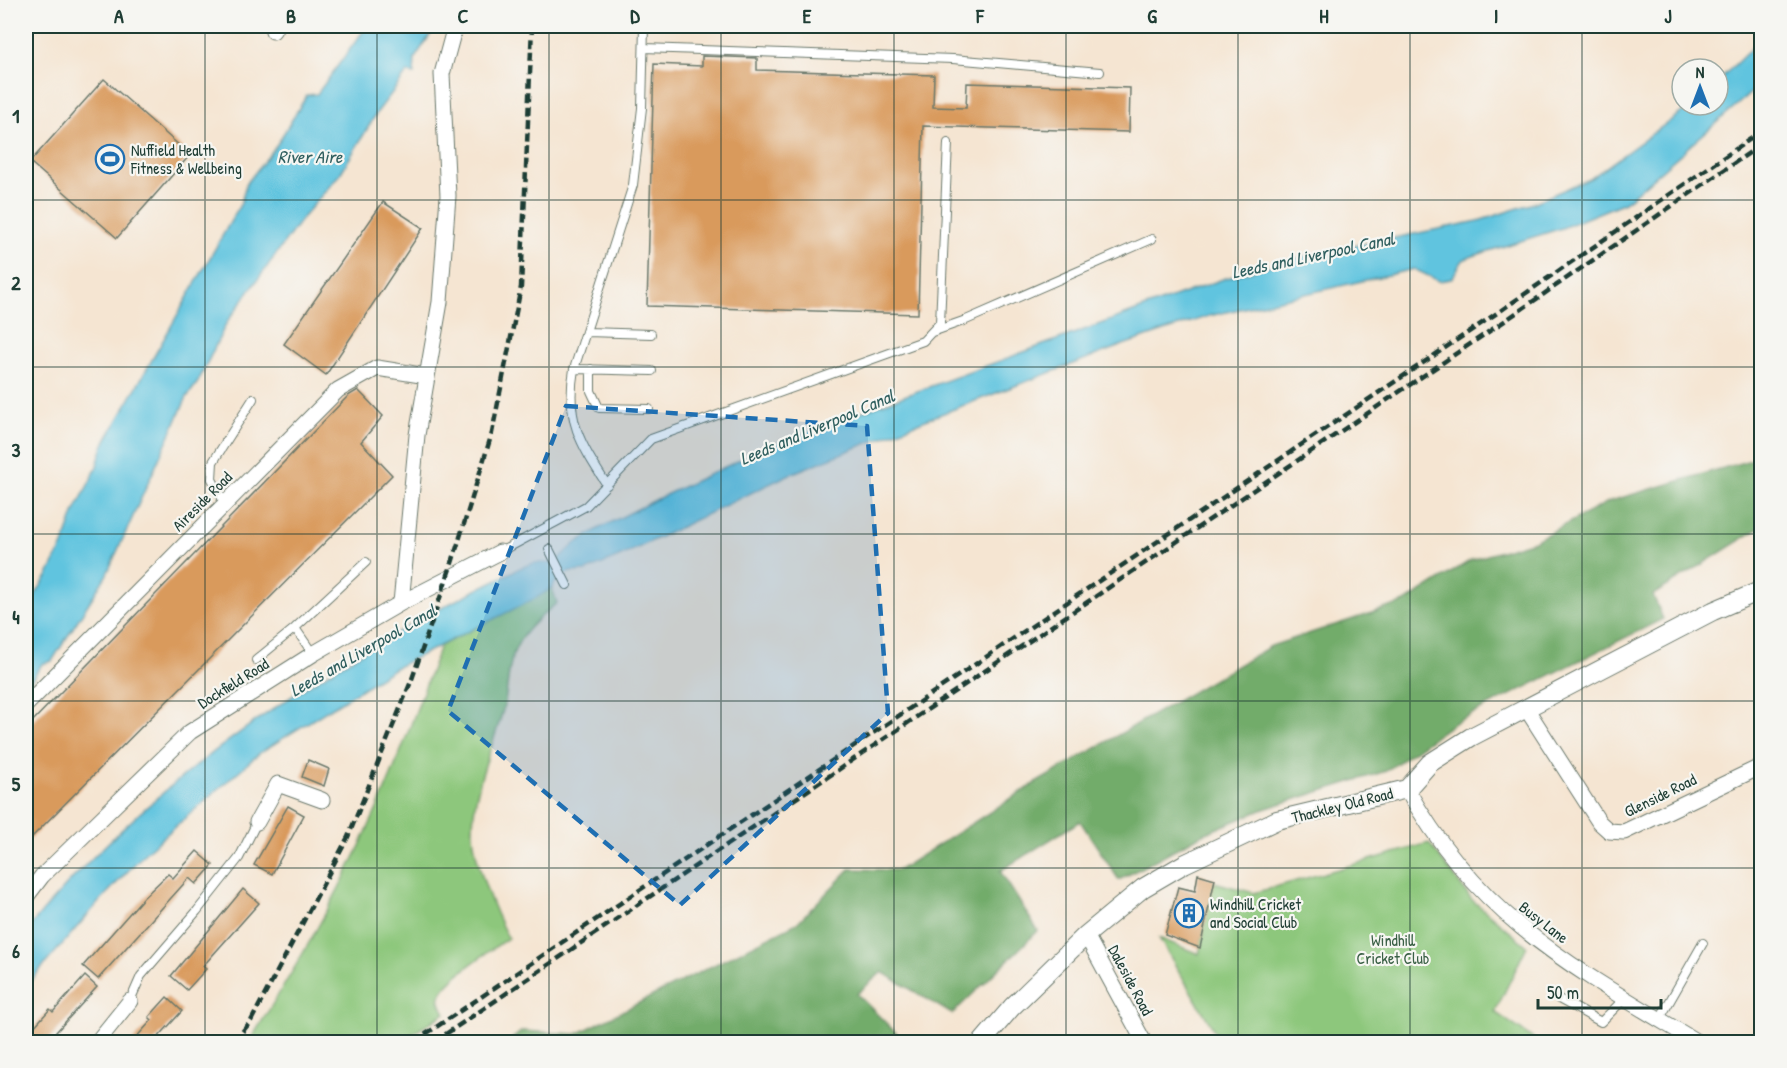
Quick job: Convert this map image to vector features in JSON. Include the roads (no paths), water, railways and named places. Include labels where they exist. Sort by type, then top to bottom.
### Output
[{"type":"street","points":[[400,603],[407,520],[440,302],[448,196],[442,74],[455,26]]},
{"type":"street","name":"Aireside Road","points":[[26,705],[338,390],[376,368],[427,376]]},
{"type":"street","name":"Dockfield Road","points":[[26,897],[42,876],[190,732],[313,654],[400,603],[500,552]]},
{"type":"street","name":"Thackley Old Road","points":[[982,1042],[1012,1007],[1086,935],[1143,888],[1184,864],[1276,820],[1407,789],[1430,763],[1471,737],[1713,611],[1761,590]]},
{"type":"street","name":"Glenside Road","points":[[1526,708],[1599,822],[1609,831],[1624,832],[1761,766]]},
{"type":"street","points":[[257,822],[278,784],[322,801]]},
{"type":"street","name":"Busy Lane","points":[[1407,789],[1429,828],[1458,866],[1494,906],[1543,947],[1696,1042]]},
{"type":"street","name":"Daleside Road","points":[[1086,935],[1144,1042]]},
{"type":"street","points":[[97,1042],[130,1001]]},
{"type":"lane","points":[[608,485],[584,450],[573,422],[570,391],[574,369],[633,184],[642,108],[644,26]]},
{"type":"lane","points":[[644,48],[953,59],[1100,72]]},
{"type":"lane","points":[[500,552],[586,506],[651,440],[923,341],[940,323],[948,143]]},
{"type":"lane","points":[[930,333],[966,321],[1152,239]]},
{"type":"lane","points":[[587,332],[651,334]]},
{"type":"lane","points":[[574,369],[652,371]]},
{"type":"lane","points":[[591,369],[591,391],[599,408],[649,409]]},
{"type":"lane","points":[[225,504],[212,480],[213,462],[253,399]]},
{"type":"lane","points":[[549,549],[567,585]]},
{"type":"lane","points":[[256,660],[295,628],[366,562]]},
{"type":"lane","points":[[295,628],[313,654]]},
{"type":"lane","points":[[130,1001],[141,976],[197,912],[239,858],[257,822]]},
{"type":"lane","points":[[1659,1020],[1703,943]]},
{"type":"lane","points":[[1559,999],[1601,1022],[1624,999]]},
{"type":"water","name":"River Aire","points":[[367,26],[436,26],[415,58],[414,74],[407,73],[378,111],[340,174],[303,217],[227,322],[198,382],[187,397],[106,576],[52,661],[42,664],[26,688],[26,609],[48,575],[63,545],[75,511],[96,469],[103,446],[241,203],[246,184],[276,146],[307,95],[317,94]]},
{"type":"water","points":[[1761,39],[1761,84],[1730,111],[1730,69]]},
{"type":"water","name":"Leeds and Liverpool Canal","points":[[1675,117],[1723,117],[1625,202],[1562,228],[1463,260],[1451,279],[1439,281],[1414,269],[1209,316],[1123,345],[788,475],[621,556],[586,571],[570,572],[559,577],[552,588],[536,598],[395,668],[261,752],[145,853],[26,986],[26,931],[78,873],[133,819],[192,769],[253,723],[317,680],[383,640],[451,603],[520,568],[534,563],[554,563],[576,543],[598,529],[659,498],[761,450],[844,418],[1223,279],[1300,257],[1478,221],[1531,204],[1591,178]]},
{"type":"railway","points":[[234,1042],[251,1021],[348,837],[412,679],[452,563],[492,433],[521,287],[532,26]]},
{"type":"railway","points":[[414,1042],[1500,311],[1762,131]]},
{"type":"railway","points":[[434,1042],[1506,320],[1762,144]]},
{"type":"place","name":"Nuffield Health Fitness & Wellbeing","points":[[110,159]]},
{"type":"place","name":"Windhill Cricket and Social Club","points":[[1189,913]]},
{"type":"park label","name":"Windhill Cricket Club","points":[[1393,949]]}]
